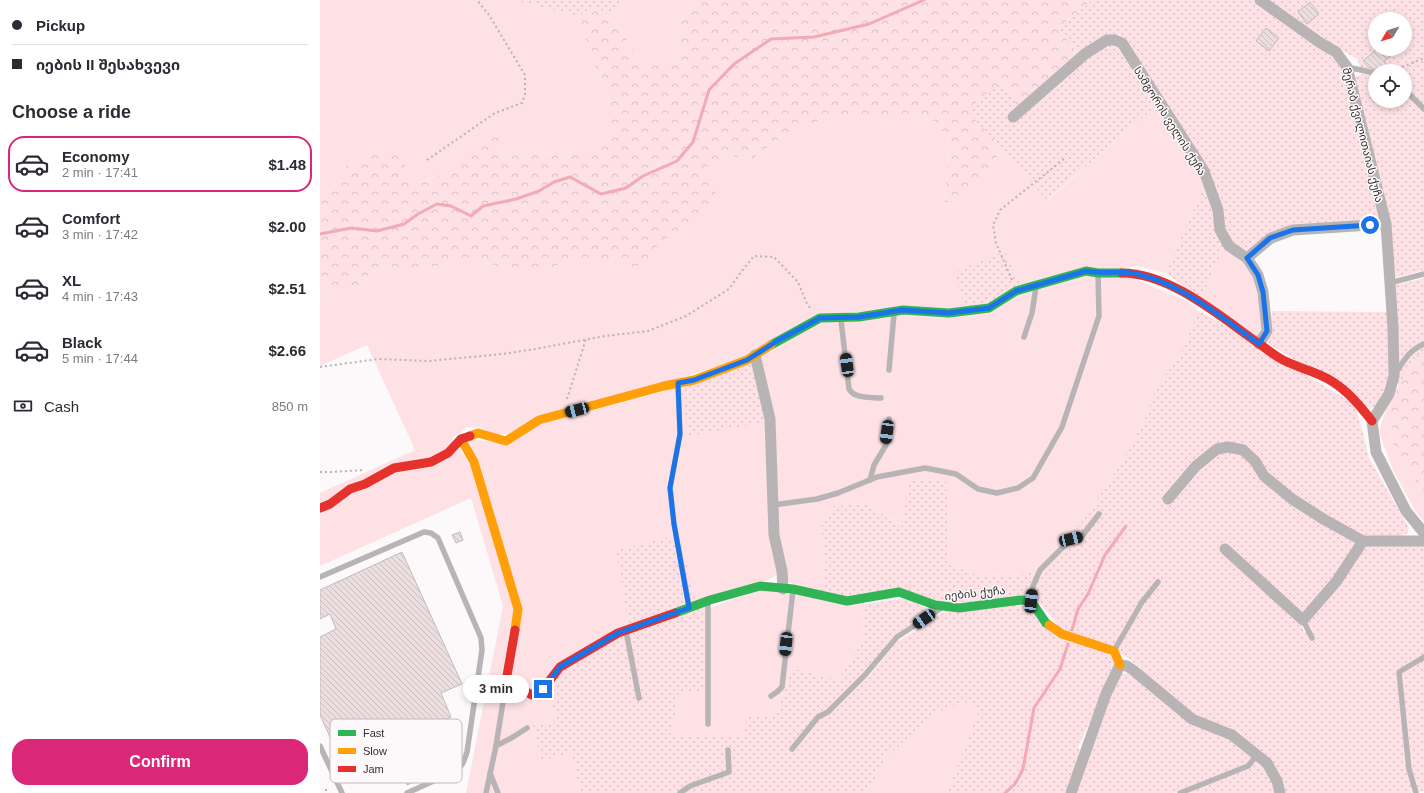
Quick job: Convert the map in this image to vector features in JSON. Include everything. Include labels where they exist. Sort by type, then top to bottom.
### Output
[{"type":"street","name":"მერაბ ქვილითაიას ქუჩა","points":[[1260,0],[1319,42],[1336,52],[1347,67],[1386,224],[1393,328],[1394,376],[1389,394],[1372,421]]},
{"type":"street","name":"სამგორის ველის ქუჩა","points":[[1013,117],[1085,54],[1107,40],[1115,40],[1122,43],[1204,171],[1218,210],[1220,230],[1229,246],[1247,258],[1258,275],[1263,292],[1267,331],[1259,344]]},
{"type":"street","points":[[1247,258],[1270,238],[1293,230],[1386,224]]},
{"type":"street","points":[[320,508],[330,504],[350,489],[365,484],[394,468],[431,462],[448,453],[461,439],[478,433],[506,441],[539,420],[694,380],[747,360],[820,318],[859,317],[902,310],[949,313],[989,308],[1016,291],[1086,271],[1098,273],[1131,273],[1154,279],[1185,292],[1283,360],[1322,376],[1344,388],[1356,400],[1372,421],[1376,452],[1406,511],[1424,533]]},
{"type":"street","points":[[755,355],[770,419],[774,535],[783,580],[788,589]]},
{"type":"street","points":[[461,439],[474,462],[488,515],[518,608],[506,681],[532,695],[543,689],[560,667],[618,633],[708,601],[760,586],[788,589],[847,601],[898,592],[935,605],[943,606]]},
{"type":"street","points":[[1168,499],[1196,466],[1217,449],[1228,447],[1243,450],[1254,461],[1264,476],[1292,499],[1362,541],[1424,541]]},
{"type":"street","points":[[1225,549],[1303,620],[1336,582],[1362,541]]},
{"type":"street","name":"იების ქუჩა","points":[[943,606],[959,608],[1021,600],[1031,601]]},
{"type":"street","points":[[1031,601],[1046,623],[1062,634],[1114,651],[1120,665],[1106,694],[1071,793]]},
{"type":"street","points":[[1120,665],[1127,666],[1133,670],[1192,719],[1232,735],[1257,754],[1267,763],[1277,782],[1280,793]]},
{"type":"lane","points":[[1347,67],[1368,72]]},
{"type":"lane","points":[[1412,97],[1424,109]]},
{"type":"lane","points":[[773,505],[817,499],[838,493],[877,477],[925,468],[956,474],[978,489],[998,493],[1018,488],[1033,478],[1062,427],[1099,316],[1098,273]]},
{"type":"lane","points":[[1390,282],[1424,274]]},
{"type":"lane","points":[[1024,337],[1032,313],[1036,285]]},
{"type":"lane","points":[[889,370],[895,312]]},
{"type":"lane","points":[[841,318],[849,389],[852,394],[856,396],[881,398]]},
{"type":"lane","points":[[1394,376],[1409,353],[1424,344]]},
{"type":"lane","points":[[678,383],[680,434],[670,488],[674,524],[689,608]]},
{"type":"lane","points":[[870,480],[874,465],[886,445],[889,419]]},
{"type":"lane","points":[[1031,601],[1033,586],[1040,570],[1071,539],[1082,536],[1099,514]]},
{"type":"lane","points":[[320,578],[424,532],[431,533],[438,538],[481,638],[482,650],[467,752],[462,764]]},
{"type":"lane","points":[[1114,651],[1142,602],[1158,582]]},
{"type":"lane","points":[[771,696],[782,687],[788,589]]},
{"type":"lane","points":[[708,601],[708,724]]},
{"type":"lane","name":"იების ქუჩა","points":[[792,749],[818,717],[828,712],[865,676],[897,637],[943,606]]},
{"type":"lane","points":[[1303,620],[1312,638]]},
{"type":"lane","points":[[626,631],[639,698]]},
{"type":"lane","points":[[1416,793],[1409,769],[1399,672],[1424,657]]},
{"type":"lane","points":[[486,793],[496,746],[506,681]]},
{"type":"lane","points":[[496,746],[513,738],[527,728]]},
{"type":"lane","points":[[320,746],[330,767]]},
{"type":"lane","points":[[680,793],[690,786],[729,772],[728,750]]},
{"type":"lane","points":[[1180,793],[1248,766],[1257,754]]},
{"type":"lane","points":[[490,772],[498,793]]},
{"type":"lane","points":[[337,783],[342,793]]},
{"type":"lane","points":[[407,793],[429,783]]},
{"type":"path","points":[[427,160],[495,114],[522,103],[526,95],[525,75],[489,15],[477,0]]},
{"type":"path","points":[[1410,64],[1424,58]]},
{"type":"path","points":[[1016,291],[996,243],[993,225],[1000,210],[1064,159]]},
{"type":"path","points":[[320,367],[378,359],[429,360],[502,354],[605,336],[648,331],[686,316],[729,289],[754,256],[774,256],[798,282],[807,304],[820,318]]},
{"type":"path","points":[[562,414],[586,339]]},
{"type":"path","points":[[320,472],[367,470]]},
{"type":"green space","points":[[320,0],[514,0],[579,16],[591,58],[607,90],[610,112],[610,139],[592,158],[564,150],[541,155],[532,151],[508,155],[499,152],[451,165],[438,175],[421,183],[410,178],[394,149],[373,153],[343,167],[343,176],[334,187],[320,195]]},
{"type":"green space","points":[[514,0],[627,0],[606,14],[594,5],[579,16]]},
{"type":"green space","points":[[627,0],[696,0],[678,24],[679,52],[676,61],[640,59],[632,49],[619,26],[606,14]]},
{"type":"green space","points":[[696,0],[1092,0],[1058,28],[1078,54],[1024,113],[968,110],[1003,149],[976,182],[944,205],[950,141],[934,121],[916,114],[890,121],[833,115],[782,136],[753,159],[729,156],[707,167],[719,201],[689,227],[661,241],[644,265],[624,268],[603,258],[571,258],[540,274],[508,270],[471,257],[438,266],[406,270],[381,266],[356,291],[320,288],[320,195],[334,187],[343,176],[343,167],[373,153],[394,149],[403,160],[410,178],[421,183],[438,175],[494,132],[501,138],[499,152],[508,155],[532,151],[541,155],[564,150],[592,157],[610,139],[610,112],[607,90],[591,58],[579,16],[594,4],[619,26],[632,49],[640,59],[676,61],[679,52],[678,24]]},
{"type":"green space","points":[[1092,0],[1253,0],[1328,52],[1336,59],[1344,71],[1381,221],[1291,227],[1250,250],[1237,246],[1232,242],[1229,236],[1221,209],[1120,34],[1105,37],[1078,54],[1058,28]]},
{"type":"green space","points":[[1267,0],[1424,0],[1424,270],[1394,278],[1353,77],[1363,74],[1357,59],[1327,42]]},
{"type":"green space","points":[[1110,43],[1116,43],[1156,106],[1047,200],[967,110],[999,83],[1023,112],[1085,57]]},
{"type":"green space","points":[[1156,106],[1176,133],[1205,183],[1166,273],[1138,266],[1021,286],[1005,251],[965,307],[820,314],[746,357],[511,433],[496,435],[481,428],[467,427],[452,438],[470,465],[514,609],[501,680],[549,692],[557,722],[533,724],[541,761],[572,751],[580,793],[466,793],[503,606],[471,498],[320,566],[320,493],[415,450],[367,345],[320,366],[320,288],[356,291],[381,266],[406,270],[438,266],[471,257],[508,270],[540,274],[571,258],[603,258],[624,268],[643,265],[661,241],[689,227],[707,167],[729,156],[753,159],[782,136],[833,115],[890,121],[916,114],[934,121],[950,141],[944,204],[976,182],[1003,149],[1048,200]]},
{"type":"green space","points":[[1205,183],[1225,244],[1201,299],[1166,273]]},
{"type":"green space","points":[[1225,244],[1244,263],[1253,275],[1260,294],[1261,329],[1257,337],[1201,299]]},
{"type":"green space","points":[[1005,251],[1021,286],[992,301],[965,307],[954,272]]},
{"type":"green space","points":[[1084,275],[1130,277],[1185,300],[1199,311],[1179,357],[1158,384],[1147,414],[1128,451],[1089,513],[1071,534],[1036,570],[1015,576],[978,575],[947,564],[949,536],[946,479],[909,481],[903,526],[866,504],[834,506],[821,527],[826,564],[821,592],[788,582],[781,547],[761,357],[818,322],[862,321],[1018,294]]},
{"type":"green space","points":[[1424,278],[1424,353],[1416,356],[1398,387],[1399,341],[1393,286]]},
{"type":"green space","points":[[1199,311],[1230,328],[1354,404],[1369,458],[1409,528],[1408,533],[1398,537],[1358,535],[1313,510],[1236,451],[1355,543],[1355,549],[1307,611],[1299,612],[1300,621],[1304,632],[1311,629],[1306,620],[1366,544],[1424,546],[1424,654],[1397,670],[1412,793],[1283,793],[1271,763],[1192,715],[1148,679],[1140,667],[1115,649],[1062,630],[1036,599],[943,603],[900,588],[849,597],[821,592],[826,564],[821,527],[834,506],[866,504],[902,526],[909,481],[946,478],[949,536],[947,564],[978,575],[1015,576],[1036,570],[1089,513],[1128,451],[1147,414],[1158,384],[1179,357]]},
{"type":"green space","points":[[1272,311],[1388,312],[1390,371],[1380,403],[1370,409],[1268,343]]},
{"type":"green space","points":[[1424,353],[1424,491],[1407,471],[1394,452],[1393,430],[1389,410],[1398,387],[1416,356]]},
{"type":"green space","points":[[754,359],[767,422],[689,436],[680,387]]},
{"type":"green space","points":[[680,387],[762,422],[767,422],[779,571],[775,576],[768,580],[696,603],[617,550],[629,625],[533,689],[509,678],[522,610],[469,439],[493,442],[538,425]]},
{"type":"green space","points":[[1398,387],[1389,410],[1393,430],[1407,471],[1424,491],[1424,522],[1414,509],[1393,470],[1379,432],[1385,412]]},
{"type":"green space","points":[[679,535],[696,603],[629,625],[616,550]]},
{"type":"green space","points":[[761,589],[864,604],[863,640],[838,680],[792,668],[776,717],[743,738],[671,736],[679,692],[707,609]]},
{"type":"green space","points":[[907,598],[924,607],[924,613],[894,636],[831,713],[868,677],[896,643],[946,610],[1015,602],[1110,655],[1116,666],[1078,747],[1082,752],[1068,793],[947,793],[980,708],[963,701],[949,709],[939,711],[886,757],[868,793],[580,793],[572,752],[541,761],[533,724],[557,722],[549,692],[561,669],[619,636],[709,603],[706,691],[679,692],[671,736],[743,737],[748,716],[776,717],[792,668],[838,680],[863,640],[864,604]]},
{"type":"green space","points":[[1424,660],[1424,791],[1417,792],[1412,771],[1402,672]]},
{"type":"green space","points":[[1126,673],[1232,738],[1255,755],[1246,764],[1174,793],[1074,793],[1107,702],[1121,674]]},
{"type":"green space","points":[[963,701],[981,707],[947,793],[868,793],[886,757],[939,711],[949,709]]},
{"type":"green space","points":[[1257,758],[1278,793],[1186,793],[1249,767]]},
{"type":"building","points":[[1310,2],[1319,14],[1307,24],[1298,12]]},
{"type":"building","points":[[1266,28],[1279,38],[1269,51],[1256,41]]},
{"type":"building","points":[[1369,56],[1390,57],[1384,61],[1386,64],[1368,64],[1368,67],[1363,61]]},
{"type":"building","points":[[460,532],[463,540],[456,543],[452,535]]},
{"type":"building","points":[[402,552],[462,684],[441,693],[451,717],[446,719],[330,719],[330,737],[320,715],[320,637],[336,629],[330,614],[320,619],[320,590]]},
{"type":"waterway","points":[[320,234],[351,228],[377,231],[404,224],[418,214],[437,204],[451,206],[471,216],[483,206],[516,199],[539,191],[554,182],[570,177],[601,194],[626,188],[643,176],[677,161],[693,142],[709,90],[734,64],[771,39],[814,37],[869,24],[924,0]]},
{"type":"waterway","points":[[1072,630],[1078,609],[1088,594],[1105,555],[1126,526]]},
{"type":"waterway","points":[[1005,793],[1015,784],[1023,769],[1034,708],[1060,669],[1068,644]]},
{"type":"traffic: fast","points":[[771,345],[820,318],[859,317],[903,310],[949,313],[989,308],[1016,291],[1086,271],[1098,273],[1122,273]]},
{"type":"traffic: fast","points":[[675,613],[710,600],[760,586],[793,589],[847,601],[899,592],[935,605],[959,608],[1021,600],[1031,601],[1049,625]]},
{"type":"traffic: slow","points":[[470,436],[478,433],[506,441],[539,420],[664,386],[694,380],[747,360],[771,345]]},
{"type":"traffic: slow","points":[[461,439],[474,462],[518,609],[515,630]]},
{"type":"traffic: slow","points":[[1049,625],[1062,634],[1114,651],[1120,665]]},
{"type":"traffic: jam","points":[[1122,273],[1140,275],[1159,280],[1195,299],[1213,310],[1280,358],[1320,375],[1336,384],[1355,401],[1372,421]]},
{"type":"traffic: jam","points":[[320,508],[330,504],[350,489],[365,484],[394,468],[431,462],[448,453],[461,439],[470,436]]},
{"type":"traffic: jam","points":[[515,630],[506,681],[532,695],[543,689],[560,667],[618,633],[675,613]]},
{"type":"route","points":[[543,689],[560,667],[618,633],[689,608],[674,524],[670,488],[680,434],[678,383],[694,380],[747,360],[777,341],[820,318],[859,317],[902,310],[949,313],[989,308],[1016,291],[1086,271],[1098,273],[1131,273],[1154,279],[1185,292],[1259,344],[1267,331],[1263,292],[1258,275],[1247,258],[1270,238],[1293,230],[1370,225]]}]
